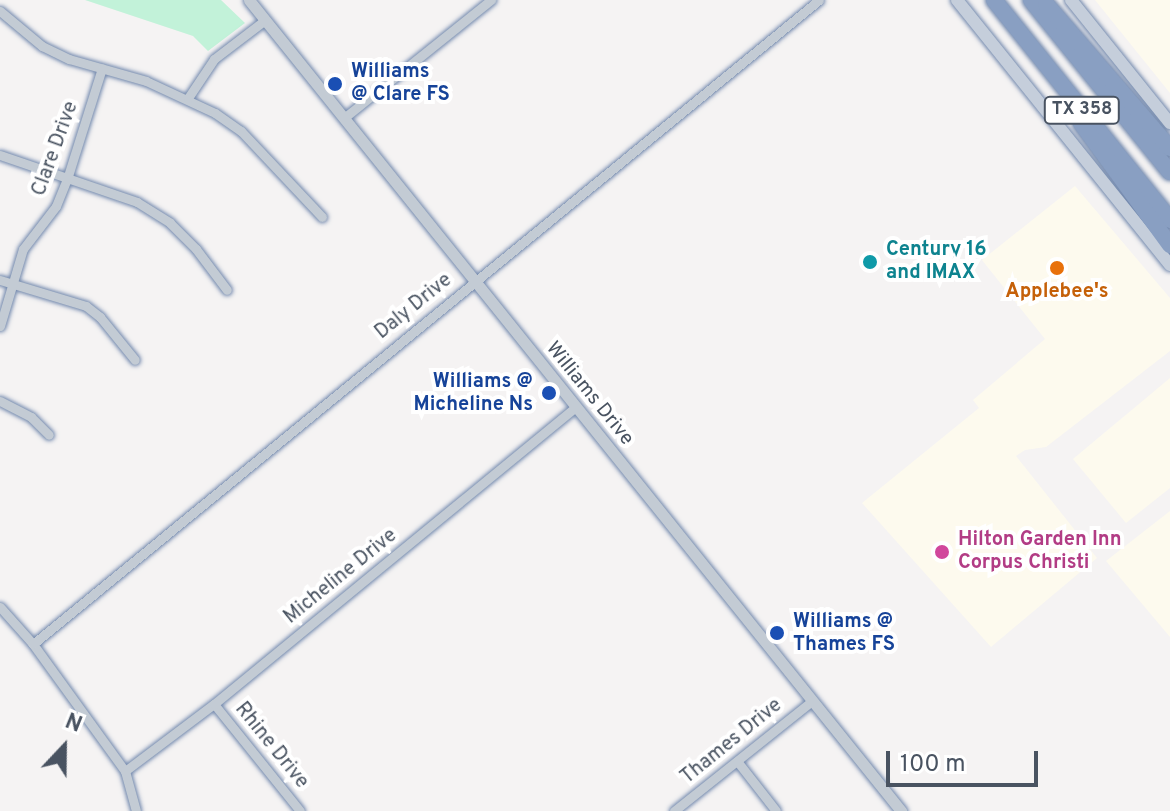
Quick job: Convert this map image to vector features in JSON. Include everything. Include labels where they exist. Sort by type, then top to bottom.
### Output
[{"type":"highway","name":"TX 358","points":[[994,0],[1170,220]]},
{"type":"highway","name":"TX 358","points":[[1031,0],[1170,172]]},
{"type":"highway","points":[[1041,0],[1065,22],[1170,148]]},
{"type":"highway","points":[[1037,54],[1092,140],[1170,245]]},
{"type":"main road","points":[[957,0],[1170,265]]},
{"type":"main road","points":[[1071,0],[1170,123]]},
{"type":"street","name":"Williams Drive","points":[[249,0],[901,811]]},
{"type":"street","points":[[344,118],[491,0]]},
{"type":"street","name":"Daly Drive","points":[[33,644],[819,0]]},
{"type":"street","points":[[0,11],[42,46],[69,59],[188,98],[241,131],[322,217]]},
{"type":"street","points":[[188,98],[214,59],[265,20]]},
{"type":"street","name":"Clare Drive","points":[[0,326],[23,249],[56,206],[67,179],[102,68]]},
{"type":"street","points":[[0,155],[137,202],[170,223],[196,249],[227,290]]},
{"type":"street","points":[[0,280],[86,306],[100,317],[135,360]]},
{"type":"street","points":[[0,401],[31,417],[49,435]]},
{"type":"street","name":"Micheline Drive","points":[[125,771],[214,704],[576,407]]},
{"type":"street","points":[[0,607],[33,644],[125,771],[136,811]]},
{"type":"street","name":"Thames Drive","points":[[674,811],[812,701]]},
{"type":"street","name":"Rhine Drive","points":[[214,704],[300,811]]},
{"type":"street","points":[[737,761],[776,811]]},
{"type":"shaded area","points":[[1095,0],[1170,0],[1170,93]]},
{"type":"shaded area","points":[[1075,186],[1170,298],[1170,351],[1046,447],[1025,450],[1016,456],[1097,558],[991,647],[862,503],[979,408],[973,400],[1045,339],[982,260]]},
{"type":"shaded area","points":[[1170,378],[1170,488],[1126,523],[1073,459]]},
{"type":"shaded area","points":[[1170,511],[1170,637],[1106,561]]},
{"type":"green space","points":[[85,0],[221,0],[245,23],[208,51],[193,36]]},
{"type":"place","name":"Williams @ Clare FS","points":[[335,84]]},
{"type":"place","name":"Century 16 and IMAX","points":[[870,262]]},
{"type":"place","name":"Applebee's","points":[[1057,268]]},
{"type":"place","name":"Williams @ Micheline Ns","points":[[549,393]]},
{"type":"place","name":"Hilton Garden Inn Corpus Christi","points":[[942,552]]},
{"type":"place","name":"Williams @ Thames FS","points":[[777,633]]}]
